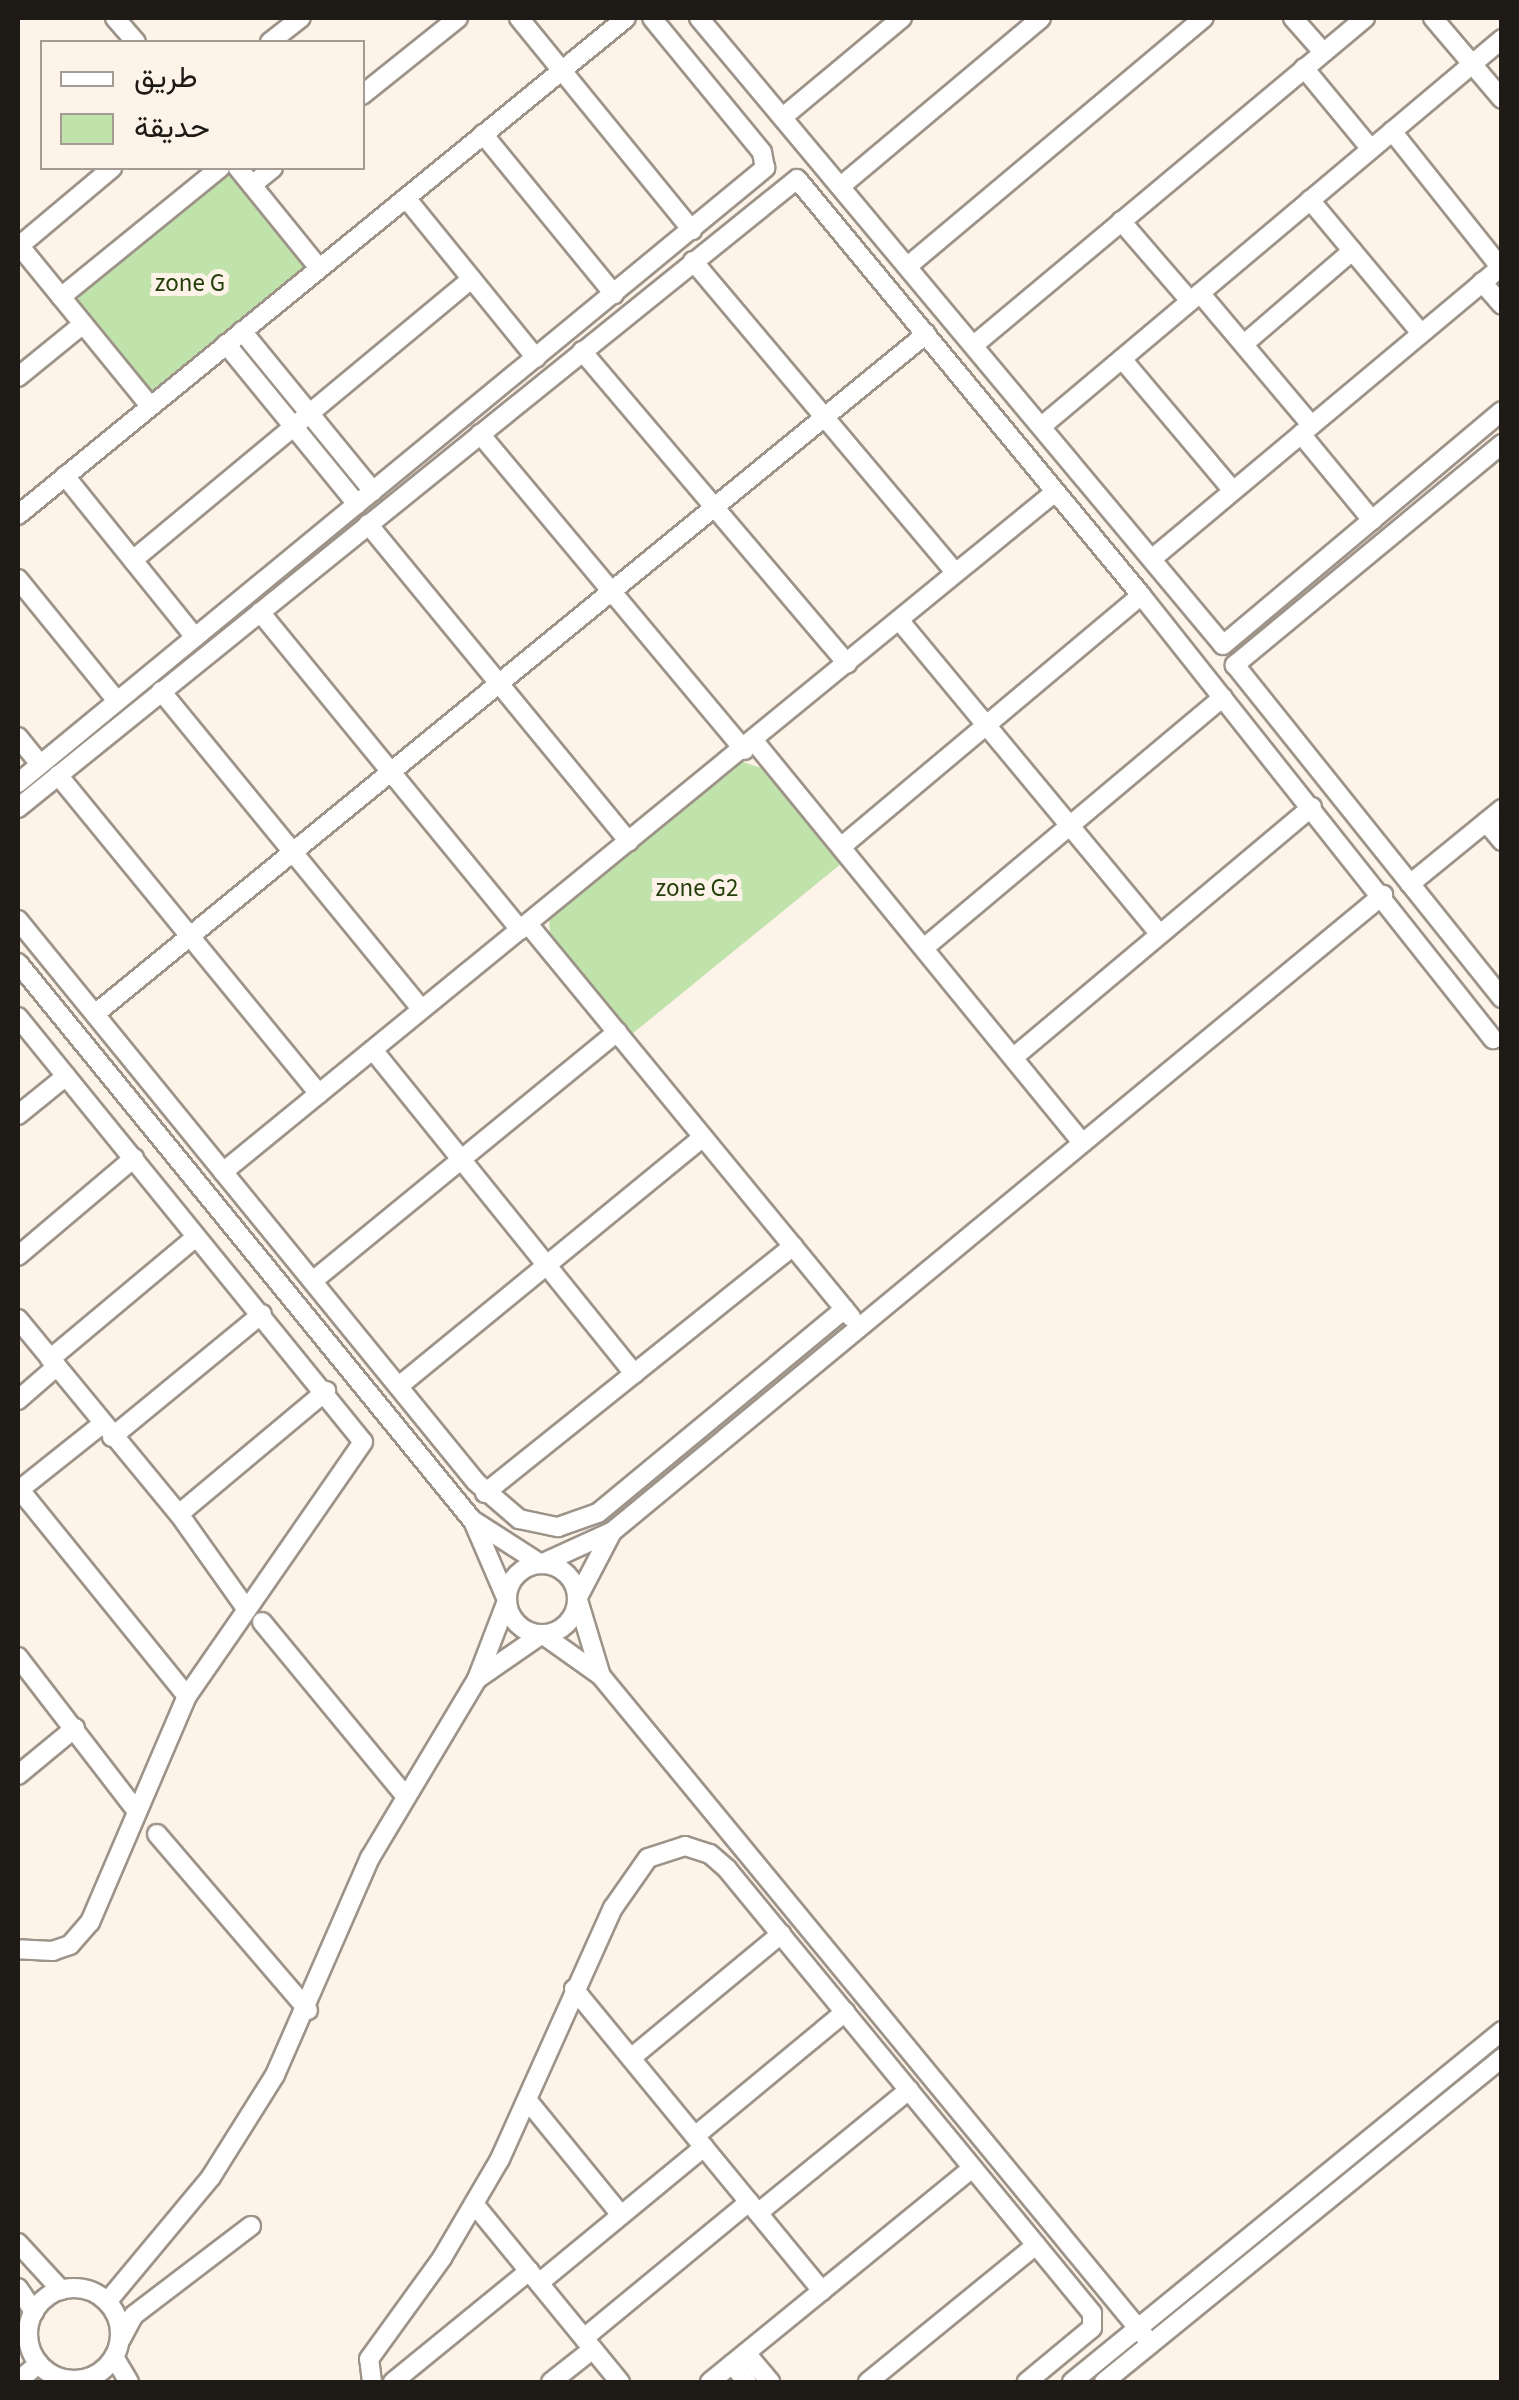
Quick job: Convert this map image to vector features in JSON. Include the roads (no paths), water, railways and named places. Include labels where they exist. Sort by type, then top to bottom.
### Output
[{"type":"street","points":[[273,40],[301,18]]},
{"type":"street","points":[[365,93],[458,18]]},
{"type":"street","points":[[519,18],[692,230]]},
{"type":"street","points":[[18,514],[626,18]]},
{"type":"street","points":[[18,783],[757,176],[766,160],[652,18]]},
{"type":"street","points":[[726,18],[704,24],[1224,645],[1502,411]]},
{"type":"street","points":[[784,118],[902,18]]},
{"type":"street","points":[[841,186],[1041,18]]},
{"type":"street","points":[[908,266],[1204,18]]},
{"type":"street","points":[[1293,18],[1323,52]]},
{"type":"street","points":[[974,345],[1365,18]]},
{"type":"street","points":[[1433,18],[1502,98]]},
{"type":"street","points":[[1042,426],[1502,39]]},
{"type":"street","points":[[1304,68],[1371,149]]},
{"type":"street","points":[[1153,558],[1501,267],[1392,131]]},
{"type":"street","points":[[483,134],[614,294]]},
{"type":"street","points":[[110,170],[18,246],[150,406]]},
{"type":"street","points":[[61,298],[218,170]]},
{"type":"street","points":[[240,170],[319,268]]},
{"type":"street","points":[[252,184],[270,170]]},
{"type":"street","points":[[18,808],[796,179],[1141,595],[1383,894],[1493,1039]]},
{"type":"street","points":[[406,198],[536,358]]},
{"type":"street","points":[[1310,200],[1421,334]]},
{"type":"street","points":[[1121,222],[1244,344],[1372,520]]},
{"type":"street","points":[[1244,344],[1352,252]]},
{"type":"street","points":[[693,261],[955,572]]},
{"type":"street","points":[[133,560],[472,279]]},
{"type":"street","points":[[1482,282],[1502,305]]},
{"type":"street","points":[[18,377],[83,324]]},
{"type":"street","points":[[242,331],[373,491]]},
{"type":"street","points":[[95,1014],[290,850],[926,334]]},
{"type":"street","points":[[226,344],[357,504]]},
{"type":"street","points":[[582,352],[716,504],[848,664]]},
{"type":"street","points":[[1122,359],[1233,490]]},
{"type":"street","points":[[480,434],[611,591],[841,847],[1080,1140]]},
{"type":"street","points":[[1502,444],[1234,665],[1502,998]]},
{"type":"street","points":[[64,476],[195,637]]},
{"type":"street","points":[[223,1172],[1055,492]]},
{"type":"street","points":[[368,524],[495,684],[629,842]]},
{"type":"street","points":[[18,579],[117,701]]},
{"type":"street","points":[[841,847],[1141,595]]},
{"type":"street","points":[[260,612],[388,772],[617,1032],[858,1326]]},
{"type":"street","points":[[899,620],[1160,934]]},
{"type":"street","points":[[161,691],[422,1010]]},
{"type":"street","points":[[924,948],[1223,697]]},
{"type":"street","points":[[18,738],[40,764]]},
{"type":"street","points":[[58,775],[319,1094]]},
{"type":"street","points":[[1014,1056],[1312,807]]},
{"type":"street","points":[[1410,884],[1502,809]]},
{"type":"street","points":[[1486,822],[1502,841]]},
{"type":"street","points":[[107,2302],[211,2177],[308,2010],[349,1903],[404,1794],[477,1679],[516,1575],[613,1531],[1080,1140],[1383,894]]},
{"type":"street","points":[[18,920],[484,1493],[532,1523],[558,1526],[598,1513],[845,1309]]},
{"type":"street","points":[[18,963],[473,1520],[518,1624],[542,1634],[601,1676],[1151,2344]]},
{"type":"street","points":[[18,1017],[360,1434],[360,1454],[245,1608],[188,1696],[81,1933],[54,1951],[18,1949]]},
{"type":"street","points":[[314,1280],[617,1032]]},
{"type":"street","points":[[372,1050],[634,1374]]},
{"type":"street","points":[[18,1116],[66,1076]]},
{"type":"street","points":[[399,1386],[703,1137]]},
{"type":"street","points":[[18,1256],[134,1158]]},
{"type":"street","points":[[18,1400],[53,1363],[196,1237]]},
{"type":"street","points":[[484,1493],[793,1246]]},
{"type":"street","points":[[188,1696],[19,1490],[106,1431],[262,1314]]},
{"type":"street","points":[[18,1318],[106,1431],[179,1514],[245,1608]]},
{"type":"street","points":[[179,1514],[326,1392]]},
{"type":"street","points":[[473,1520],[541,1564],[564,1571],[578,1598],[601,1676]]},
{"type":"street","points":[[477,1679],[542,1634],[568,1624],[613,1531]]},
{"type":"street","points":[[262,1622],[404,1794]]},
{"type":"street","points":[[18,1657],[135,1809]]},
{"type":"street","points":[[18,1776],[75,1728]]},
{"type":"street","points":[[157,1834],[308,2010]]},
{"type":"street","points":[[372,2382],[369,2360],[474,2205],[528,2100],[574,1989],[628,1884],[648,1858],[666,1849],[710,1854],[781,1934],[1094,2321],[1027,2382]]},
{"type":"street","points":[[631,2058],[781,1934]]},
{"type":"street","points":[[574,1989],[822,2291]]},
{"type":"street","points":[[393,2382],[621,2215],[845,2012]]},
{"type":"street","points":[[1072,2382],[1502,2032]]},
{"type":"street","points":[[1104,2382],[1502,2058]]},
{"type":"street","points":[[551,2382],[588,2343],[754,2208],[909,2090]]},
{"type":"street","points":[[528,2100],[621,2215]]},
{"type":"street","points":[[710,2382],[972,2168]]},
{"type":"street","points":[[474,2205],[620,2382]]},
{"type":"street","points":[[129,2382],[117,2350],[117,2317],[107,2302],[85,2289],[61,2290],[34,2312],[28,2334],[38,2364],[58,2378],[88,2380],[117,2350],[134,2315],[251,2226]]},
{"type":"street","points":[[18,2243],[61,2290]]},
{"type":"street","points":[[868,2382],[1036,2245]]},
{"type":"street","points":[[18,2288],[34,2312]]},
{"type":"street","points":[[739,2359],[747,2382]]},
{"type":"street","points":[[739,2359],[770,2382]]},
{"type":"street","points":[[18,2382],[38,2364]]},
{"type":"park label","name":"zone G","points":[[190,283]]},
{"type":"park label","name":"zone G2","points":[[697,888]]}]
